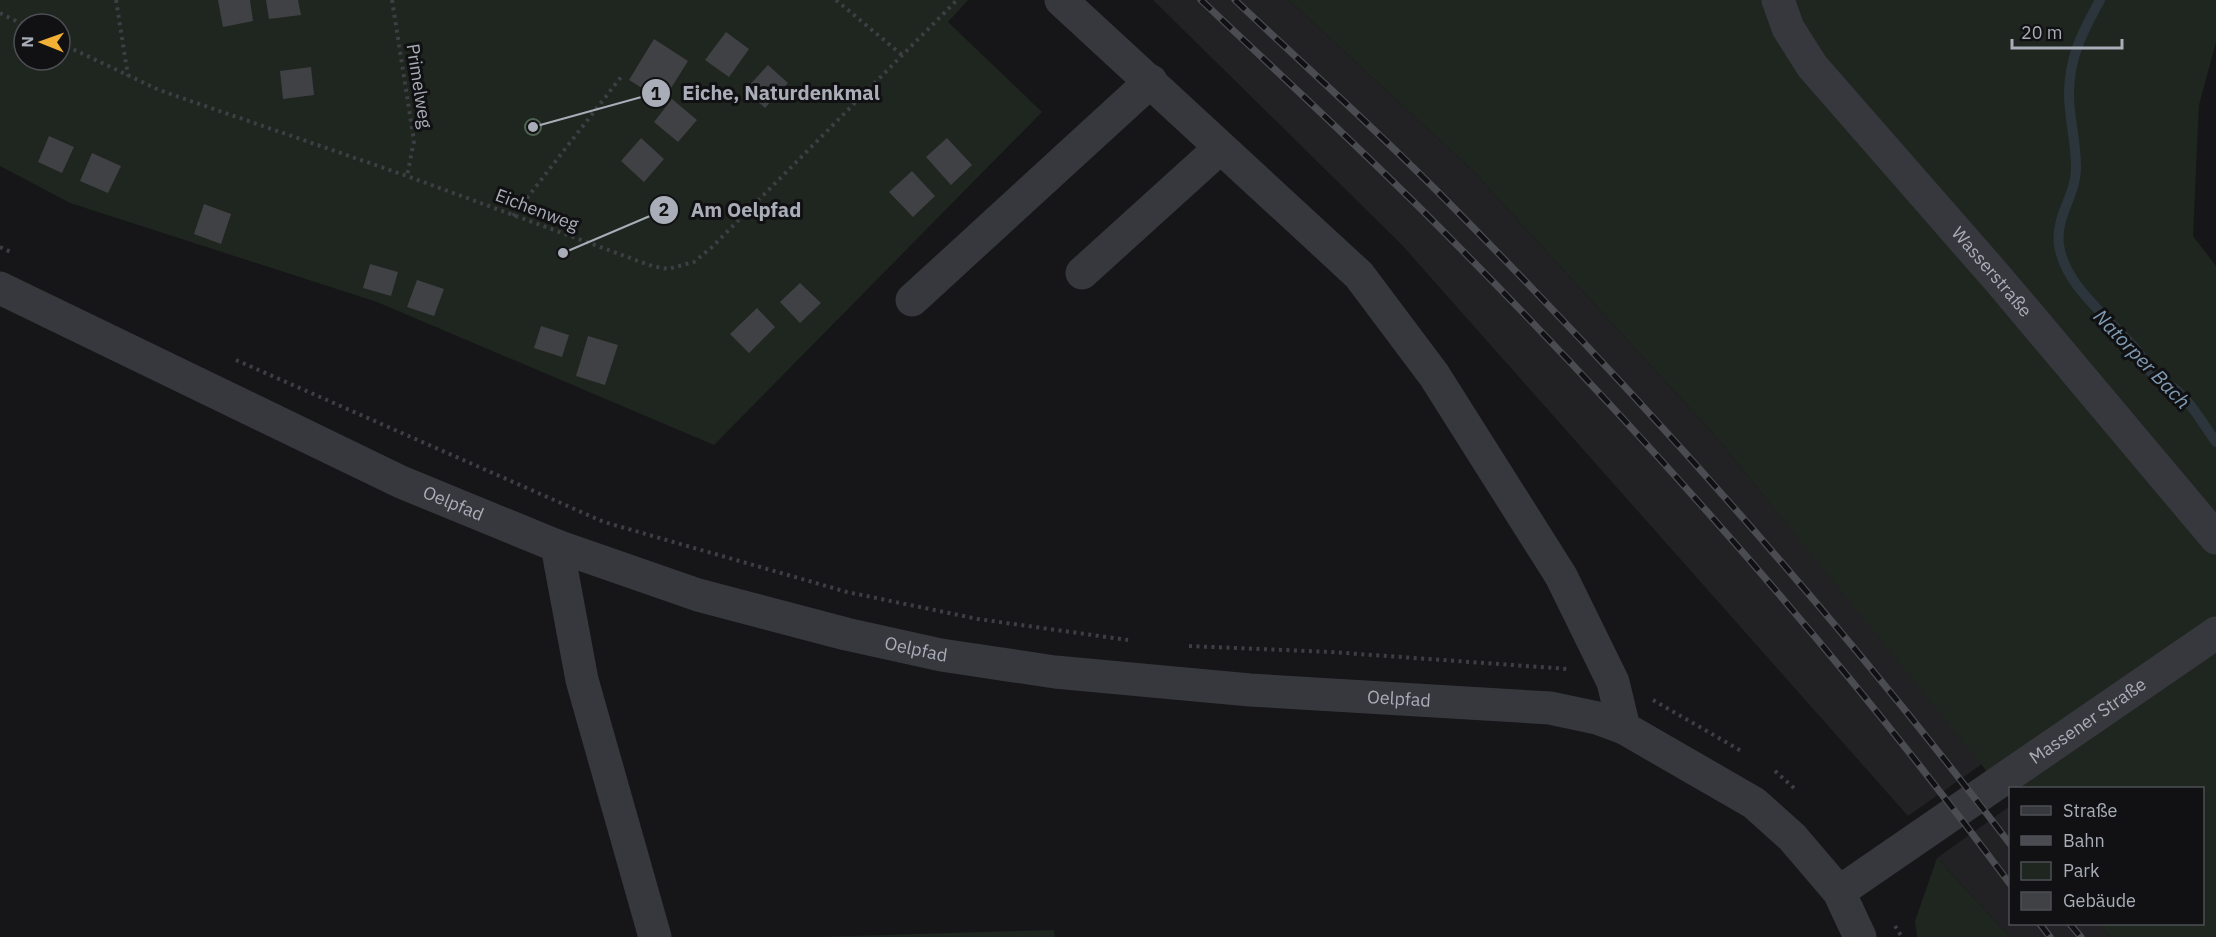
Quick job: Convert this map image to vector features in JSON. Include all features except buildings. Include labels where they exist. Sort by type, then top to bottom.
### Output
[{"type":"street","points":[[1061,0],[1359,275],[1434,375],[1561,576],[1613,682],[1624,728]]},
{"type":"street","name":"Wasserstraße","points":[[1778,0],[1788,28],[1812,66],[1999,280],[2216,538]]},
{"type":"street","points":[[912,300],[1151,81]]},
{"type":"street","points":[[1082,273],[1220,148]]},
{"type":"street","name":"Oelpfad","points":[[0,288],[401,482],[557,546],[698,595],[846,634],[941,655],[1055,672],[1250,690],[1550,708],[1598,718],[1624,728],[1755,803],[1792,837],[1839,892],[1860,937]]},
{"type":"street","points":[[557,546],[582,680],[655,937]]},
{"type":"street","name":"Massener Straße","points":[[1839,892],[2216,633]]},
{"type":"path","points":[[116,0],[128,76]]},
{"type":"path","name":"Primelweg","points":[[392,0],[414,141],[407,176]]},
{"type":"path","points":[[836,0],[902,55]]},
{"type":"path","name":"Eichenweg","points":[[72,49],[159,90],[407,176],[652,266],[668,269],[694,262],[957,0]]},
{"type":"path","points":[[513,216],[621,77]]},
{"type":"path","points":[[0,247],[21,257]]},
{"type":"path","points":[[228,356],[604,522],[848,592],[978,619],[1137,642]]},
{"type":"path","points":[[1183,646],[1587,670],[1667,707],[1744,753]]},
{"type":"path","points":[[1773,770],[1798,792]]},
{"type":"shaded area","points":[[1153,0],[1289,0],[1472,170],[1718,439],[1982,764],[1908,816],[1402,245]]},
{"type":"shaded area","points":[[2009,807],[2009,925],[2101,925],[2110,937],[2010,937],[1937,858]]},
{"type":"green space","points":[[0,0],[968,0],[948,22],[1042,112],[714,445],[377,302],[70,203],[0,166]]},
{"type":"green space","points":[[1289,0],[2216,0],[2216,42],[2199,105],[2193,236],[2216,266],[2216,937],[2110,937],[2101,925],[2204,925],[2204,787],[2009,787],[2009,799],[1718,439],[1472,170]]},
{"type":"green space","points":[[1937,858],[2010,937],[1917,937],[1915,921]]},
{"type":"green space","points":[[1054,930],[1055,937],[816,937]]},
{"type":"waterway","name":"Natorper Bach","points":[[2100,0],[2083,34],[2071,68],[2069,103],[2076,157],[2073,186],[2060,224],[2059,245],[2063,261],[2080,290],[2129,341],[2154,376],[2174,388],[2186,400],[2216,442]]},
{"type":"railway","points":[[1201,0],[1433,221],[1510,299],[1661,460],[1734,542],[1876,710],[2009,883]]},
{"type":"railway","points":[[1235,0],[1449,203],[1669,435],[1810,595],[1945,760],[2009,843]]},
{"type":"railway","points":[[2041,925],[2050,937]]},
{"type":"railway","points":[[2071,925],[2081,937]]},
{"type":"place","name":"Eiche, Naturdenkmal","points":[[533,127]]},
{"type":"place","name":"Am Oelpfad","points":[[563,253]]}]
